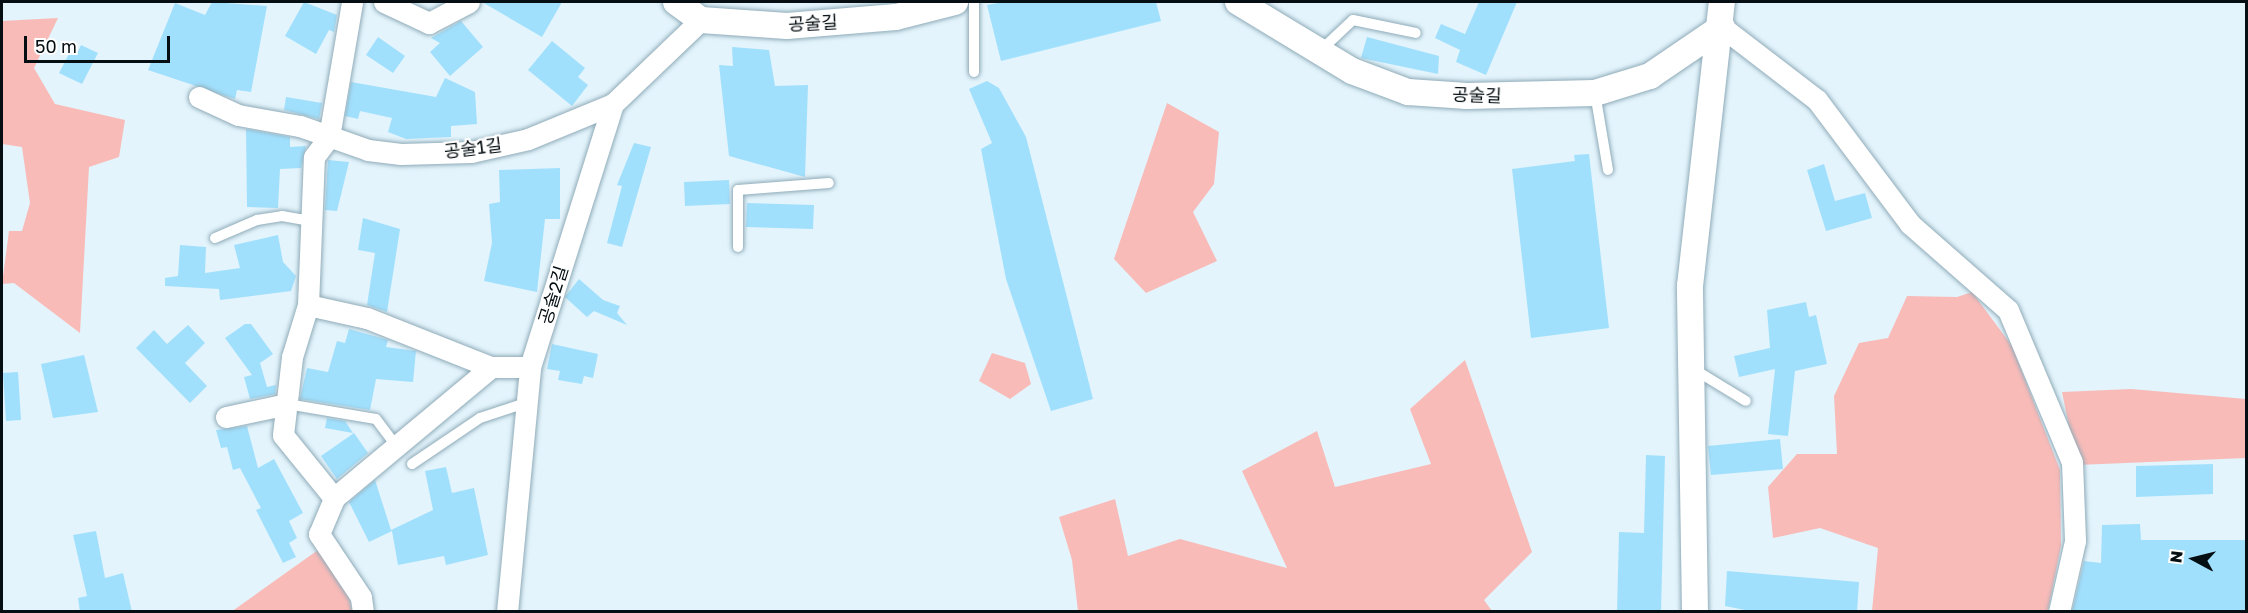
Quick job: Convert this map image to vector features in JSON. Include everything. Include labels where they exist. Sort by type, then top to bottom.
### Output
[{"type":"street","points":[[334,498],[283,435],[292,357],[308,305],[314,157],[329,137],[352,2]]},
{"type":"street","points":[[384,2],[429,23],[469,2]]},
{"type":"street","points":[[676,2],[701,21]]},
{"type":"street","name":"공술길","points":[[701,21],[798,25],[896,17],[955,2]]},
{"type":"street","name":"공술길","points":[[1238,2],[1320,51],[1408,92],[1523,97],[1595,93],[1650,76],[1722,27]]},
{"type":"street","points":[[1695,612],[1689,286],[1722,27],[1722,2]]},
{"type":"street","name":"공술2길","points":[[507,612],[530,367],[613,104],[701,21]]},
{"type":"street","points":[[1722,27],[1817,100],[1910,224],[2008,310],[2072,462],[2075,542],[2059,612]]},
{"type":"street","name":"공술1길","points":[[199,97],[238,115],[401,154],[471,152],[528,139],[613,104]]},
{"type":"street","points":[[308,305],[367,318],[491,367],[530,367]]},
{"type":"street","points":[[363,612],[361,597],[319,534],[334,498],[491,367]]},
{"type":"street","points":[[226,417],[287,404]]},
{"type":"lane","points":[[974,2],[974,72]]},
{"type":"lane","points":[[1320,51],[1353,20],[1416,33]]},
{"type":"lane","points":[[1595,93],[1608,170]]},
{"type":"lane","points":[[738,247],[738,190],[829,183]]},
{"type":"lane","points":[[215,238],[256,220],[282,216],[312,221]]},
{"type":"lane","points":[[1689,367],[1746,401]]},
{"type":"lane","points":[[412,464],[480,418],[526,403]]},
{"type":"lane","points":[[287,404],[376,419],[396,446]]},
{"type":"shaded area","points":[[58,18],[34,68],[55,104],[125,120],[119,157],[89,167],[80,333],[14,283],[2,284],[9,231],[22,231],[30,203],[22,147],[2,144],[2,21]]},
{"type":"shaded area","points":[[1167,103],[1219,132],[1214,184],[1193,212],[1217,261],[1146,293],[1114,259]]},
{"type":"shaded area","points":[[1972,292],[2012,346],[2060,470],[2061,546],[2048,611],[1872,611],[1878,548],[1820,528],[1773,538],[1768,487],[1797,454],[1837,454],[1834,396],[1859,343],[1888,338],[1907,296],[1957,297]]},
{"type":"shaded area","points":[[992,353],[1025,363],[1031,384],[1010,399],[979,381]]},
{"type":"shaded area","points":[[1465,360],[1532,552],[1484,600],[1492,611],[1078,611],[1072,560],[1059,517],[1115,499],[1128,556],[1180,539],[1287,568],[1242,471],[1317,431],[1335,487],[1431,464],[1410,409]]},
{"type":"shaded area","points":[[2131,389],[2246,399],[2246,458],[2077,465],[2062,392]]},
{"type":"shaded area","points":[[318,550],[348,594],[352,611],[231,612]]},
{"type":"building","points":[[212,2],[267,6],[251,92],[237,90],[235,99],[148,70],[175,3],[205,15]]},
{"type":"building","points":[[304,2],[337,15],[334,32],[329,30],[316,54],[285,36]]},
{"type":"building","points":[[482,2],[562,2],[542,37]]},
{"type":"building","points":[[1003,2],[1156,2],[1161,21],[1001,61],[987,5]]},
{"type":"building","points":[[1479,2],[1517,2],[1486,75],[1456,62],[1460,50],[1435,38],[1441,24],[1465,34]]},
{"type":"building","points":[[461,21],[483,47],[450,76],[430,52],[440,43],[431,38]]},
{"type":"building","points":[[378,37],[405,56],[393,73],[366,55]]},
{"type":"building","points":[[1367,37],[1439,56],[1438,74],[1361,58]]},
{"type":"building","points":[[552,41],[585,68],[578,77],[588,85],[572,106],[528,70]]},
{"type":"building","points":[[81,45],[98,53],[82,84],[59,73],[70,52],[76,55]]},
{"type":"building","points":[[732,47],[769,50],[775,86],[808,85],[805,177],[729,156],[719,65],[733,66]]},
{"type":"building","points":[[445,78],[475,92],[477,124],[451,126],[451,137],[406,139],[388,132],[392,118],[360,111],[358,119],[345,116],[351,82],[436,97]]},
{"type":"building","points":[[987,81],[999,88],[1026,137],[1093,399],[1051,411],[1006,279],[981,149],[992,143],[969,89]]},
{"type":"building","points":[[286,97],[322,103],[319,119],[284,110]]},
{"type":"building","points":[[246,129],[290,137],[290,147],[306,146],[301,168],[280,169],[278,208],[247,207]]},
{"type":"building","points":[[634,143],[651,147],[622,247],[607,243],[622,186],[617,185]]},
{"type":"building","points":[[1589,154],[1609,328],[1531,338],[1512,169],[1575,161],[1574,155]]},
{"type":"building","points":[[328,160],[349,162],[337,211],[325,210]]},
{"type":"building","points":[[1824,164],[1835,201],[1865,193],[1872,218],[1826,231],[1807,170]]},
{"type":"building","points":[[560,168],[560,219],[545,219],[537,292],[484,281],[492,243],[489,204],[500,202],[499,170]]},
{"type":"building","points":[[729,180],[730,204],[685,206],[684,182]]},
{"type":"building","points":[[747,203],[814,205],[813,229],[746,227]]},
{"type":"building","points":[[363,218],[400,229],[387,312],[367,305],[375,253],[358,250]]},
{"type":"building","points":[[278,235],[283,262],[296,276],[291,291],[220,300],[219,289],[165,286],[165,278],[178,276],[180,245],[206,247],[205,273],[240,268],[234,245]]},
{"type":"building","points":[[579,279],[603,300],[620,306],[617,313],[627,325],[594,311],[587,317],[565,297]]},
{"type":"building","points":[[1806,302],[1809,317],[1816,315],[1827,364],[1795,371],[1788,436],[1768,434],[1775,369],[1739,377],[1734,356],[1770,348],[1767,310]]},
{"type":"building","points":[[245,324],[251,324],[273,354],[260,363],[267,387],[276,385],[275,394],[250,399],[244,377],[252,375],[225,338]]},
{"type":"building","points":[[188,325],[205,343],[185,363],[207,386],[190,403],[136,348],[154,330],[167,344]]},
{"type":"building","points":[[349,329],[388,340],[386,347],[416,351],[413,382],[376,379],[370,410],[300,399],[307,368],[328,372],[337,341],[345,343]]},
{"type":"building","points":[[552,344],[598,354],[593,378],[584,376],[582,384],[558,380],[560,371],[547,369]]},
{"type":"building","points":[[84,355],[98,412],[53,418],[41,364]]},
{"type":"building","points":[[18,372],[21,420],[6,421],[3,373]]},
{"type":"building","points":[[327,418],[345,421],[353,433],[325,428]]},
{"type":"building","points":[[247,426],[258,468],[274,459],[303,513],[289,521],[297,538],[289,543],[296,557],[283,563],[256,510],[261,508],[240,468],[233,470],[227,447],[221,448],[216,430]]},
{"type":"building","points":[[354,433],[368,453],[337,479],[321,456]]},
{"type":"building","points":[[1780,439],[1783,469],[1711,475],[1708,446]]},
{"type":"building","points":[[1646,455],[1665,456],[1661,612],[1617,612],[1619,532],[1644,533]]},
{"type":"building","points":[[2213,464],[2213,494],[2136,497],[2136,466]]},
{"type":"building","points":[[446,467],[452,493],[474,488],[488,555],[446,565],[444,556],[398,565],[392,531],[369,542],[349,502],[375,480],[391,530],[433,510],[425,471]]},
{"type":"building","points":[[2140,524],[2141,540],[2247,540],[2247,612],[2072,612],[2084,561],[2101,563],[2102,525]]},
{"type":"building","points":[[96,531],[105,578],[123,573],[132,612],[80,612],[78,598],[87,596],[73,535]]},
{"type":"building","points":[[1727,571],[1859,582],[1857,612],[1755,612],[1725,606]]}]
